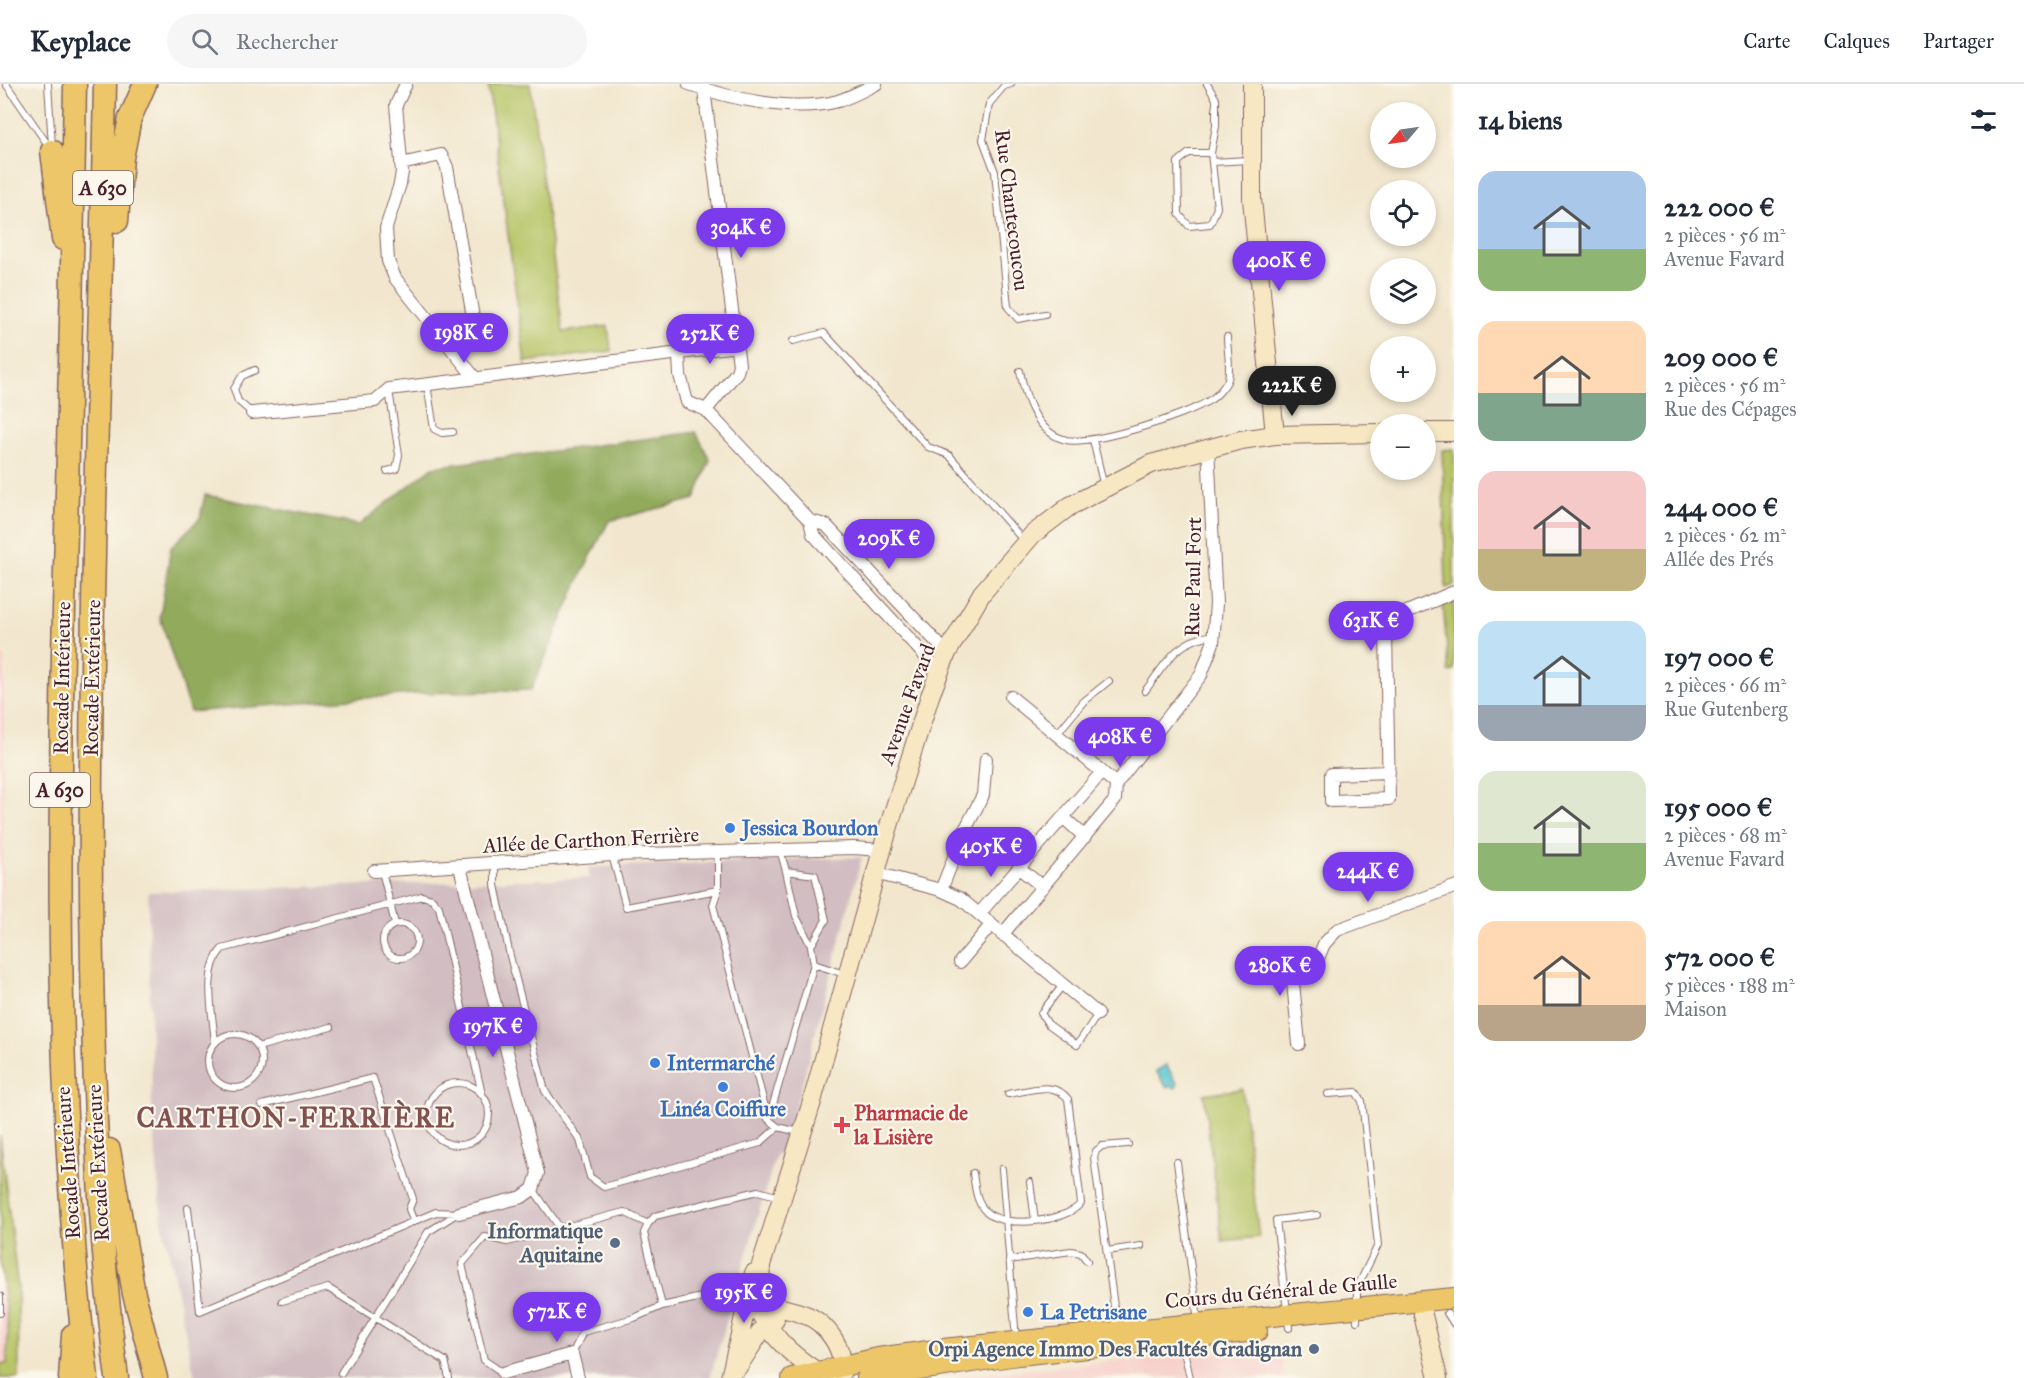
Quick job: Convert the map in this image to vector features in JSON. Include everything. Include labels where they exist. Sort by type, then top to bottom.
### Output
[{"type":"highway","name":"Rocade Intérieure","points":[[75,84],[60,753],[60,988],[65,1143],[77,1292],[87,1378]]},
{"type":"highway","name":"Rocade Extérieure","points":[[105,84],[90,750],[93,1084],[100,1214],[117,1378]]},
{"type":"highway","points":[[101,292],[116,254],[122,158],[130,118],[145,84]]},
{"type":"highway","points":[[52,151],[58,212],[72,287]]},
{"type":"highway","points":[[93,1084],[110,1154],[134,1294],[156,1378]]},
{"type":"highway","points":[[70,1378],[77,1292]]},
{"type":"main road","name":"Cours du Général de Gaulle","points":[[792,1378],[841,1372],[942,1349],[1017,1348],[1118,1337],[1193,1333],[1422,1308],[1452,1312]]},
{"type":"main road","name":"Cours du Général de Gaulle","points":[[867,1378],[1017,1348]]},
{"type":"street","points":[[406,84],[396,105],[401,164],[400,184],[386,228],[388,261],[395,278],[475,378]]},
{"type":"street","points":[[688,84],[775,104],[816,105],[839,101],[876,84]]},
{"type":"street","points":[[1252,84],[1252,199],[1275,435]]},
{"type":"street","points":[[704,89],[740,365],[737,372],[706,410]]},
{"type":"street","points":[[401,164],[441,155],[447,167],[473,317],[446,341]]},
{"type":"street","points":[[252,413],[375,401],[389,389],[669,354],[679,355],[737,346]]},
{"type":"street","points":[[679,355],[683,395],[687,402],[706,410],[810,521],[813,534],[939,671]]},
{"type":"street","points":[[1436,432],[1454,432]]},
{"type":"street","name":"Avenue Favard","points":[[841,1372],[840,1351],[816,1321],[763,1297],[760,1284],[761,1265],[848,976],[881,850],[939,671],[947,654],[982,593],[1026,543],[1070,506],[1104,487],[1151,464],[1208,447],[1275,435],[1370,433]]},
{"type":"street","name":"Rue Paul Fort","points":[[1002,935],[1115,800],[1116,784],[1201,675],[1213,644],[1214,634],[1215,576],[1208,447]]},
{"type":"street","points":[[810,521],[826,525],[947,654]]},
{"type":"street","points":[[1389,772],[1331,774],[1331,801],[1389,799],[1389,772],[1386,630],[1388,622],[1395,616],[1454,592]]},
{"type":"street","points":[[1011,697],[1116,784]]},
{"type":"street","points":[[941,890],[965,830],[983,795],[986,759]]},
{"type":"street","points":[[979,914],[1102,772]]},
{"type":"street","points":[[1063,817],[1085,837]]},
{"type":"street","name":"Allée de Carthon Ferrière","points":[[378,871],[612,855],[854,848],[881,850]]},
{"type":"street","points":[[459,867],[538,1173],[533,1189],[522,1197],[459,1213]]},
{"type":"street","points":[[1019,868],[1042,887]]},
{"type":"street","points":[[875,873],[941,890],[961,899],[1098,1014]]},
{"type":"street","points":[[1299,1044],[1292,972],[1300,965],[1316,963],[1324,944],[1337,930],[1454,887]]},
{"type":"street","points":[[960,962],[991,925]]},
{"type":"street","name":"Avenue Favard","points":[[731,1378],[754,1272],[761,1265]]},
{"type":"street","points":[[750,1292],[766,1326],[786,1350],[822,1375]]},
{"type":"street","points":[[1422,1308],[1438,1378]]},
{"type":"street","name":"Avenue Favard","points":[[731,1378],[746,1352],[766,1326],[780,1316],[793,1312]]},
{"type":"street","points":[[503,1372],[572,1354],[578,1378]]},
{"type":"lane","points":[[6,84],[52,151]]},
{"type":"lane","points":[[48,84],[52,151]]},
{"type":"lane","name":"Rue Chantecoucou","points":[[1011,84],[1004,87],[990,104],[983,140],[996,172],[1008,307],[1018,319],[1045,314]]},
{"type":"lane","points":[[1207,84],[1216,99],[1216,126],[1211,153],[1216,208],[1210,224],[1189,226],[1179,214],[1178,162],[1189,153],[1211,153]]},
{"type":"lane","points":[[1213,162],[1251,160]]},
{"type":"lane","points":[[793,341],[824,333],[928,447],[949,455],[1026,543]]},
{"type":"lane","points":[[1020,371],[1026,401],[1043,426],[1064,440],[1093,440],[1190,410],[1213,399],[1228,379],[1227,337]]},
{"type":"lane","points":[[252,413],[238,401],[234,389],[242,376],[255,370]]},
{"type":"lane","points":[[427,384],[434,429],[442,433],[453,432]]},
{"type":"lane","points":[[387,471],[396,469],[399,455],[389,389]]},
{"type":"lane","points":[[1093,440],[1104,487]]},
{"type":"lane","points":[[1145,691],[1178,647],[1195,638],[1214,634]]},
{"type":"lane","points":[[1057,735],[1084,701],[1109,681]]},
{"type":"lane","points":[[768,1119],[814,964],[811,946],[796,916],[780,850]]},
{"type":"lane","points":[[718,852],[718,890],[713,905],[768,1119],[778,1127],[802,1133]]},
{"type":"lane","points":[[612,855],[626,907],[718,890]]},
{"type":"lane","points":[[495,864],[495,885],[510,956],[545,1091],[580,1140],[590,1177],[604,1187],[760,1143],[778,1127]]},
{"type":"lane","points":[[378,871],[395,924]]},
{"type":"lane","points":[[786,871],[815,875],[826,920],[811,946]]},
{"type":"lane","points":[[215,1043],[211,978],[214,958],[222,949],[422,896],[432,899],[439,907],[482,1094],[489,1112],[488,1122],[478,1138],[459,1146],[450,1144],[433,1134],[426,1113],[434,1093],[453,1083],[474,1087],[482,1094]]},
{"type":"lane","points":[[395,924],[411,927],[417,936],[417,947],[404,958],[388,953],[383,942],[386,931],[395,924]]},
{"type":"lane","points":[[814,964],[848,976]]},
{"type":"lane","points":[[1063,985],[1041,1013],[1048,1024],[1077,1045],[1098,1014]]},
{"type":"lane","points":[[258,1047],[331,1027]]},
{"type":"lane","points":[[229,1034],[238,1034],[253,1040],[262,1055],[259,1073],[246,1085],[229,1087],[220,1083],[210,1069],[210,1051],[215,1043],[229,1034]]},
{"type":"lane","points":[[262,1105],[373,1078],[413,1199],[410,1209],[414,1222]]},
{"type":"lane","points":[[973,1173],[982,1208],[989,1215],[1008,1223],[1035,1221],[1069,1214],[1081,1203],[1068,1099],[1062,1090],[1054,1087],[1008,1094]]},
{"type":"lane","points":[[1328,1094],[1356,1092],[1362,1101],[1378,1245],[1357,1288],[1357,1315]]},
{"type":"lane","points":[[1118,1337],[1094,1157],[1096,1151],[1102,1146],[1128,1144]]},
{"type":"lane","points":[[1177,1162],[1193,1333],[1190,1378]]},
{"type":"lane","points":[[1002,1169],[1017,1348]]},
{"type":"lane","points":[[1030,1182],[1035,1221]]},
{"type":"lane","points":[[533,1189],[561,1228]]},
{"type":"lane","points":[[662,1305],[644,1233],[655,1216],[758,1191],[781,1197]]},
{"type":"lane","points":[[188,1208],[200,1311],[436,1212],[459,1213]]},
{"type":"lane","points":[[503,1372],[484,1360],[462,1264],[485,1238],[507,1242],[624,1212],[648,1224]]},
{"type":"lane","points":[[341,1372],[428,1232],[459,1213]]},
{"type":"lane","points":[[1288,1321],[1276,1220],[1317,1215]]},
{"type":"lane","points":[[1107,1251],[1141,1246]]},
{"type":"lane","points":[[1009,1260],[1071,1251],[1081,1254],[1087,1261]]},
{"type":"lane","points":[[282,1300],[328,1288],[445,1361],[449,1378]]},
{"type":"lane","points":[[572,1354],[583,1332],[634,1318],[662,1305],[737,1289],[750,1292]]},
{"type":"lane","points":[[0,1296],[0,1314]]},
{"type":"shaded area","points":[[5,655],[0,1022],[0,659]]},
{"type":"shaded area","points":[[862,857],[784,1151],[776,1154],[710,1378],[195,1378],[162,1221],[152,1114],[148,892],[589,878],[588,867]]},
{"type":"shaded area","points":[[0,1136],[18,1289],[19,1378],[0,1377]]},
{"type":"shaded area","points":[[1281,1346],[1284,1378],[950,1377],[1184,1354]]},
{"type":"green space","points":[[488,84],[530,84],[563,332],[608,326],[611,351],[525,362]]},
{"type":"green space","points":[[696,432],[710,460],[695,499],[609,521],[581,575],[531,690],[426,693],[190,712],[160,617],[171,547],[200,518],[205,495],[359,525],[433,467]]},
{"type":"green space","points":[[1454,449],[1454,585],[1446,588],[1442,450]]},
{"type":"green space","points":[[1454,599],[1454,671],[1449,672],[1443,604]]},
{"type":"green space","points":[[1242,1089],[1259,1237],[1222,1241],[1204,1094]]},
{"type":"green space","points":[[0,1136],[18,1289],[19,1378],[0,1378],[0,1364],[7,1364],[8,1328],[0,1260]]},
{"type":"water","points":[[1166,1065],[1178,1085],[1175,1088],[1171,1086],[1167,1088],[1156,1071]]},
{"type":"place","name":"Jessica Bourdon","points":[[730,828]]},
{"type":"place","name":"Intermarché","points":[[655,1063]]},
{"type":"place","name":"Linéa Coiffure","points":[[723,1087]]},
{"type":"place","name":"Pharmacie de la Lisière","points":[[842,1125]]},
{"type":"place","name":"Informatique Aquitaine","points":[[615,1243]]},
{"type":"place","name":"La Petrisane","points":[[1028,1312]]},
{"type":"place","name":"Orpi Agence Immo Des Facultés Gradignan","points":[[1314,1349]]},
{"type":"district","name":"CARTHON-FERRIÈRE","points":[[296,1117]]}]
